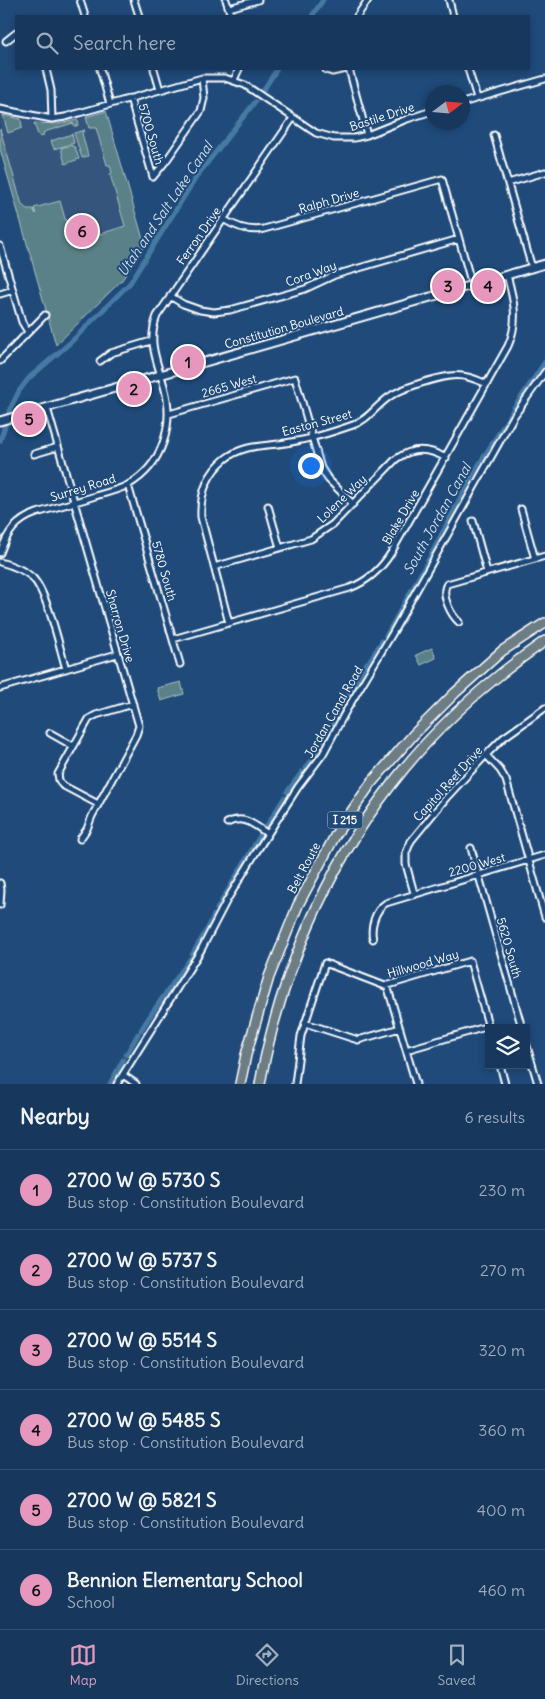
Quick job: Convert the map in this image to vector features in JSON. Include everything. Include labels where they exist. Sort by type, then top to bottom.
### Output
[{"type":"highway","name":"Belt Route","points":[[240,1083],[246,1055],[269,977],[298,905],[336,834],[372,782],[414,734],[454,693],[502,651],[545,623]]},
{"type":"highway","name":"I 215","points":[[260,1084],[266,1051],[290,974],[319,903],[357,833],[391,785],[430,740],[474,697],[516,661],[545,642]]},
{"type":"main road","name":"Constitution Boulevard","points":[[2,421],[545,264]]},
{"type":"street","points":[[80,0],[85,15]]},
{"type":"street","points":[[134,0],[139,15]]},
{"type":"street","points":[[226,0],[230,15]]},
{"type":"street","points":[[229,8],[258,0]]},
{"type":"street","points":[[357,15],[368,0]]},
{"type":"street","points":[[448,0],[453,15]]},
{"type":"street","points":[[6,41],[15,34]]},
{"type":"street","points":[[46,70],[52,90],[52,118]]},
{"type":"street","points":[[100,70],[110,104]]},
{"type":"street","points":[[154,70],[160,90]]},
{"type":"street","points":[[0,109],[52,118],[78,114],[202,78],[234,80],[238,70]]},
{"type":"street","points":[[326,70],[332,72],[342,70]]},
{"type":"street","points":[[347,70],[368,135]]},
{"type":"street","points":[[468,70],[477,98]]},
{"type":"street","name":"5700 South","points":[[130,98],[153,177],[201,111],[204,98],[202,78]]},
{"type":"street","points":[[470,100],[545,79]]},
{"type":"street","name":"Bastile Drive","points":[[234,80],[252,89],[316,133],[334,138],[354,138],[368,135],[425,113]]},
{"type":"street","name":"Ferron Drive","points":[[161,375],[151,341],[154,322],[159,311],[293,118]]},
{"type":"street","points":[[494,135],[532,268]]},
{"type":"street","points":[[508,183],[545,172]]},
{"type":"street","name":"Ralph Drive","points":[[223,219],[242,228],[264,229],[442,178],[459,239]]},
{"type":"street","points":[[459,239],[472,285]]},
{"type":"street","name":"Cora Way","points":[[170,296],[195,309],[210,312],[230,310],[305,288],[329,277],[459,239]]},
{"type":"street","points":[[0,246],[22,322],[28,332]]},
{"type":"street","name":"Blake Drive","points":[[173,639],[350,588],[360,584],[374,574],[391,553],[508,346],[516,316],[507,275]]},
{"type":"street","points":[[0,294],[13,290]]},
{"type":"street","points":[[0,361],[45,314]]},
{"type":"street","points":[[100,361],[111,352],[151,341]]},
{"type":"street","name":"Jordan Canal Road","points":[[117,1084],[202,950],[227,900],[268,834],[298,787],[323,754],[516,413],[545,372]]},
{"type":"street","name":"Surrey Road","points":[[0,553],[9,532],[25,518],[114,490],[128,484],[149,466],[161,450],[167,433],[169,414],[167,395],[161,375]]},
{"type":"street","name":"Easton Street","points":[[229,623],[201,517],[201,499],[204,490],[211,474],[226,458],[243,449],[258,445],[290,443],[359,422],[390,396],[411,387],[443,378],[460,376],[487,384]]},
{"type":"street","name":"2665 West","points":[[169,414],[295,378],[312,437]]},
{"type":"street","name":"Sharron Drive","points":[[47,408],[117,654],[139,723],[138,731],[80,839]]},
{"type":"street","points":[[312,437],[324,474],[353,504]]},
{"type":"street","points":[[34,454],[58,447]]},
{"type":"street","name":"Lolene Way","points":[[214,567],[280,548],[323,532],[403,454],[415,450],[425,450],[446,458]]},
{"type":"street","name":"5780 South","points":[[128,484],[180,664]]},
{"type":"street","points":[[268,506],[280,548]]},
{"type":"street","points":[[521,509],[535,559]]},
{"type":"street","points":[[473,521],[487,572]]},
{"type":"street","points":[[459,622],[451,613],[444,590],[450,583],[545,556]]},
{"type":"street","points":[[0,562],[16,567],[28,574],[41,589],[66,669]]},
{"type":"street","points":[[0,688],[117,654]]},
{"type":"street","points":[[98,804],[62,785],[58,774],[87,722],[94,716],[133,704]]},
{"type":"street","name":"Capitol Reef Drive","points":[[414,893],[406,864],[406,853],[409,844],[447,797],[503,738],[545,708]]},
{"type":"street","points":[[50,734],[73,746]]},
{"type":"street","points":[[486,755],[500,770],[506,780],[545,917]]},
{"type":"street","points":[[227,823],[235,819],[242,819],[268,834]]},
{"type":"street","name":"5620 South","points":[[470,848],[521,1024]]},
{"type":"street","name":"2200 West","points":[[373,939],[372,928],[381,907],[386,903],[545,855]]},
{"type":"street","points":[[0,883],[0,905]]},
{"type":"street","name":"Hillwood Way","points":[[304,1023],[325,963],[387,985],[470,962],[488,1024]]},
{"type":"street","points":[[387,985],[414,1083]]},
{"type":"street","points":[[296,1084],[300,1041],[304,1023],[358,1040],[400,1028]]},
{"type":"street","points":[[406,1050],[485,1028]]},
{"type":"street","points":[[530,1057],[538,1084]]},
{"type":"street","points":[[501,1069],[505,1084]]},
{"type":"street","points":[[123,1075],[136,1084]]},
{"type":"shaded area","points":[[106,111],[145,246],[122,280],[56,345],[0,149],[0,114],[49,125],[66,123]]},
{"type":"green space","points":[[106,111],[145,246],[122,280],[56,345],[0,149],[0,129],[22,205],[27,209],[33,209],[36,214],[34,208],[60,201],[72,243],[78,241],[74,236],[78,232],[81,234],[81,240],[125,226],[110,174],[112,173],[110,165],[107,165],[96,128],[89,128],[86,117]]},
{"type":"green space","points":[[3,115],[21,119],[22,128],[8,133]]},
{"type":"green space","points":[[77,120],[79,123],[77,126],[74,126],[73,123],[44,132],[43,136],[40,137],[34,123],[58,124]]},
{"type":"green space","points":[[85,130],[82,133],[88,156],[82,158],[74,133]]},
{"type":"green space","points":[[72,134],[74,143],[54,149],[51,141]]},
{"type":"green space","points":[[72,145],[75,147],[79,159],[65,164],[61,148]]},
{"type":"green space","points":[[432,648],[436,658],[421,665],[416,655]]},
{"type":"green space","points":[[181,682],[184,694],[161,701],[157,688]]},
{"type":"waterway","name":"Utah and Salt Lake Canal","points":[[313,15],[323,0]]},
{"type":"waterway","name":"Utah and Salt Lake Canal","points":[[264,89],[276,70]]},
{"type":"waterway","name":"Utah and Salt Lake Canal","points":[[0,441],[11,407],[19,391],[29,378],[71,342],[130,283],[197,176],[255,102]]},
{"type":"waterway","name":"South Jordan Canal","points":[[512,411],[545,362]]},
{"type":"waterway","name":"South Jordan Canal","points":[[386,636],[429,559],[470,479],[510,415]]},
{"type":"waterway","name":"South Jordan Canal","points":[[370,660],[382,641]]},
{"type":"waterway","name":"South Jordan Canal","points":[[359,676],[367,663]]},
{"type":"waterway","name":"South Jordan Canal","points":[[347,697],[357,679]]},
{"type":"waterway","name":"South Jordan Canal","points":[[306,768],[324,744],[346,699]]},
{"type":"waterway","name":"South Jordan Canal","points":[[287,792],[302,772]]},
{"type":"waterway","name":"South Jordan Canal","points":[[266,827],[284,798]]},
{"type":"waterway","name":"South Jordan Canal","points":[[217,909],[261,834]]},
{"type":"waterway","name":"South Jordan Canal","points":[[192,955],[214,915]]},
{"type":"waterway","name":"South Jordan Canal","points":[[141,1030],[190,959]]},
{"type":"waterway","name":"South Jordan Canal","points":[[126,1055],[138,1034]]},
{"type":"waterway","name":"South Jordan Canal","points":[[110,1084],[123,1060]]},
{"type":"place","name":"Bennion Elementary School","points":[[82,231]]},
{"type":"place","name":"2700 W @ 5514 S","points":[[448,286]]},
{"type":"place","name":"2700 W @ 5485 S","points":[[488,286]]},
{"type":"place","name":"2700 W @ 5730 S","points":[[188,362]]},
{"type":"place","name":"2700 W @ 5737 S","points":[[134,389]]},
{"type":"place","name":"2700 W @ 5821 S","points":[[29,419]]}]
